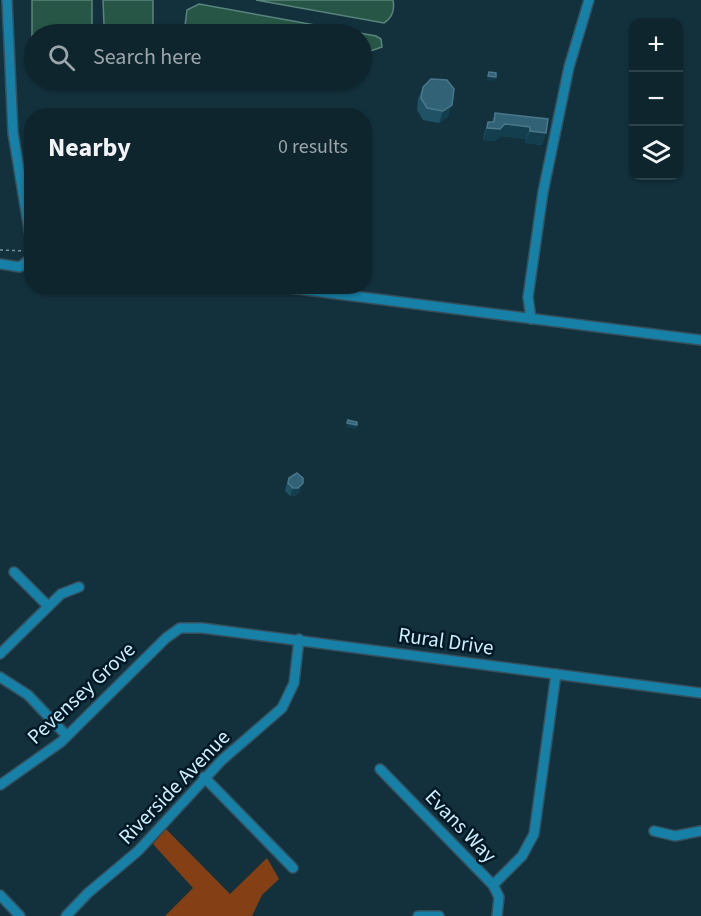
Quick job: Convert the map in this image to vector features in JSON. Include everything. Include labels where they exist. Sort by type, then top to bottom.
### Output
[{"type":"street","points":[[7,0],[13,133],[24,201]]},
{"type":"street","points":[[531,319],[528,297],[543,192],[569,67],[588,0]]},
{"type":"street","points":[[0,264],[20,267],[24,264]]},
{"type":"street","points":[[336,294],[701,340]]},
{"type":"street","points":[[14,573],[48,606]]},
{"type":"street","points":[[0,654],[63,592],[79,587]]},
{"type":"street","name":"Rural Drive","points":[[186,627],[299,639],[701,693]]},
{"type":"street","name":"Pevensey Grove","points":[[0,785],[19,770],[52,750],[166,638],[186,627]]},
{"type":"street","name":"Riverside Avenue","points":[[66,916],[88,893],[138,851],[204,777],[282,708],[294,683],[299,639]]},
{"type":"street","points":[[493,885],[522,856],[534,834],[556,674]]},
{"type":"street","points":[[0,677],[28,695],[67,736]]},
{"type":"street","name":"Evans Way","points":[[380,769],[493,885],[499,897],[497,916]]},
{"type":"street","points":[[204,777],[292,868]]},
{"type":"street","points":[[654,831],[675,836],[701,831]]},
{"type":"street","points":[[0,896],[20,916]]},
{"type":"street","points":[[418,916],[439,916]]},
{"type":"path","points":[[0,250],[24,250]]},
{"type":"shaded area","points":[[32,0],[92,0],[92,24],[32,24]]},
{"type":"shaded area","points":[[103,0],[153,0],[153,24],[104,24]]},
{"type":"shaded area","points":[[256,0],[393,0],[394,7],[391,16],[384,23]]},
{"type":"shaded area","points":[[199,4],[310,24],[185,24],[187,10]]},
{"type":"shaded area","points":[[372,35],[381,39],[382,47],[372,50]]},
{"type":"shaded area","points":[[166,829],[230,894],[267,858],[279,879],[262,895],[252,916],[165,916],[193,888],[153,844]]},
{"type":"building","points":[[489,72],[496,73],[496,77],[488,76]]},
{"type":"building","points":[[431,79],[447,80],[454,89],[452,105],[443,111],[427,108],[421,98],[423,87]]},
{"type":"building","points":[[495,113],[548,119],[546,133],[530,131],[530,127],[505,124],[500,129],[487,128],[488,122],[494,122]]},
{"type":"building","points":[[348,420],[357,422],[357,425],[347,423]]},
{"type":"building","points":[[297,473],[303,478],[303,483],[298,488],[293,488],[288,483],[289,478]]}]
